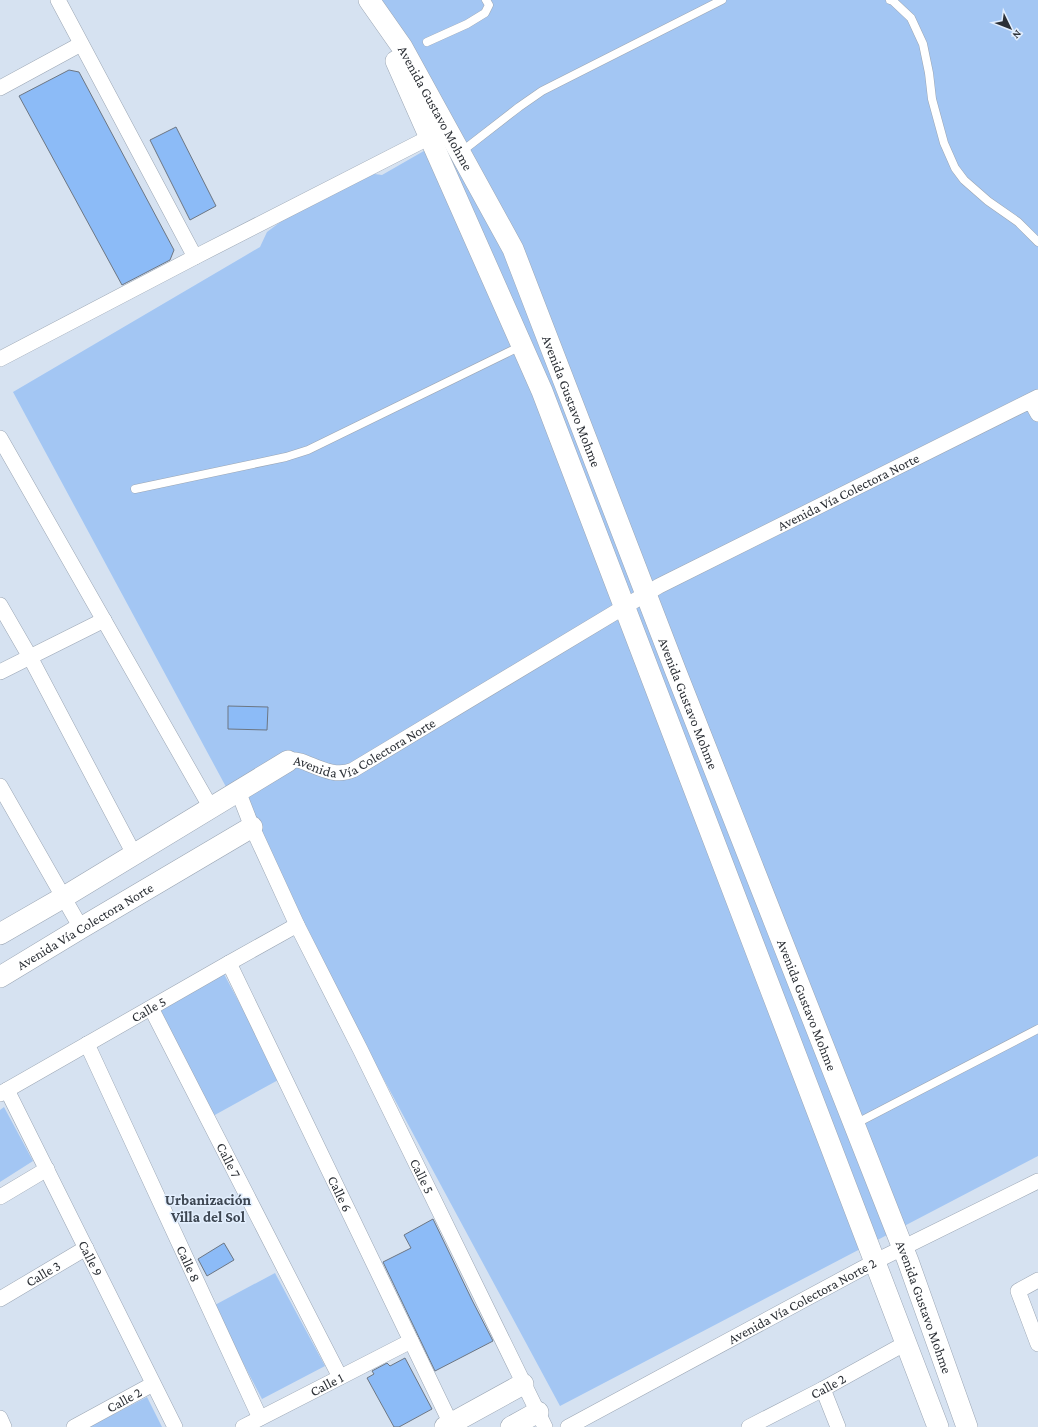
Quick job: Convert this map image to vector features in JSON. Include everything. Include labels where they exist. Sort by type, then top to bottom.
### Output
[{"type":"street","points":[[58,0],[195,257]]},
{"type":"street","name":"Avenida Gustavo Mohme","points":[[369,0],[542,391],[938,1427]]},
{"type":"street","name":"Avenida Gustavo Mohme","points":[[369,0],[402,47],[513,249],[652,590],[854,1125],[903,1248],[967,1427]]},
{"type":"street","points":[[0,88],[81,44]]},
{"type":"street","points":[[0,359],[430,137]]},
{"type":"street","points":[[1033,400],[1033,405],[1038,414]]},
{"type":"street","name":"Avenida Vía Colectora Norte","points":[[0,934],[288,762],[296,760],[301,761],[332,773],[346,773],[353,770],[652,590],[1033,400]]},
{"type":"street","points":[[0,438],[211,808]]},
{"type":"street","points":[[0,605],[30,657],[134,854]]},
{"type":"street","points":[[0,672],[104,620]]},
{"type":"street","points":[[0,786],[81,928]]},
{"type":"street","name":"Calle 5","points":[[238,791],[252,827],[297,925],[360,1049],[541,1420]]},
{"type":"street","name":"Avenida Vía Colectora Norte","points":[[0,977],[252,827]]},
{"type":"street","name":"Calle 5","points":[[3,1092],[297,925]]},
{"type":"street","name":"Calle 6","points":[[229,963],[411,1341],[448,1425]]},
{"type":"street","name":"Calle 7","points":[[151,1008],[340,1377]]},
{"type":"street","name":"Calle 8","points":[[87,1044],[260,1418]]},
{"type":"street","name":"Calle 9","points":[[3,1092],[47,1169],[175,1427]]},
{"type":"street","points":[[0,1197],[47,1169]]},
{"type":"street","name":"Avenida Vía Colectora Norte 2","points":[[568,1427],[874,1262],[1038,1181]]},
{"type":"street","name":"Calle 3","points":[[0,1299],[86,1248]]},
{"type":"street","points":[[1038,1280],[1018,1291],[1038,1344]]},
{"type":"street","name":"Calle 1","points":[[243,1427],[411,1341]]},
{"type":"street","name":"Calle 2","points":[[749,1427],[823,1389],[906,1343]]},
{"type":"street","name":"Calle 2","points":[[74,1427],[153,1384]]},
{"type":"street","points":[[448,1425],[523,1384]]},
{"type":"street","points":[[823,1389],[838,1427]]},
{"type":"street","points":[[0,1418],[4,1427]]},
{"type":"street","points":[[511,1427],[541,1420]]},
{"type":"lane","points":[[427,42],[467,24],[485,13],[489,5],[486,0]]},
{"type":"lane","points":[[460,152],[542,91],[722,0]]},
{"type":"lane","points":[[890,0],[911,18],[923,44],[929,73],[932,99],[944,143],[955,168],[964,180],[988,201],[1018,222],[1038,242]]},
{"type":"lane","points":[[135,489],[286,457],[308,450],[522,346]]},
{"type":"lane","points":[[854,1125],[1038,1029]]},
{"type":"shaded area","points":[[381,0],[1038,0],[1038,1156],[560,1406],[13,392],[260,247],[267,232],[299,208],[367,173],[382,175],[436,144]]},
{"type":"shaded area","points":[[224,974],[280,1079],[213,1116],[157,1010]]},
{"type":"shaded area","points":[[4,1107],[33,1161],[0,1182],[0,1110]]},
{"type":"shaded area","points":[[275,1273],[325,1366],[262,1399],[213,1306]]},
{"type":"shaded area","points":[[147,1397],[162,1427],[89,1427]]},
{"type":"building","points":[[69,70],[79,72],[174,250],[170,260],[122,285],[19,96]]},
{"type":"building","points":[[176,127],[216,206],[190,220],[150,140]]},
{"type":"building","points":[[228,706],[268,707],[267,730],[228,729]]},
{"type":"building","points":[[433,1219],[493,1341],[435,1371],[383,1262],[411,1248],[404,1235]]},
{"type":"building","points":[[224,1243],[234,1260],[207,1276],[198,1259]]},
{"type":"building","points":[[405,1358],[432,1409],[399,1427],[394,1427],[367,1378],[374,1374],[372,1371],[387,1363],[390,1366]]},
{"type":"district","name":"Urbanización Villa del Sol","points":[[208,1208]]}]
